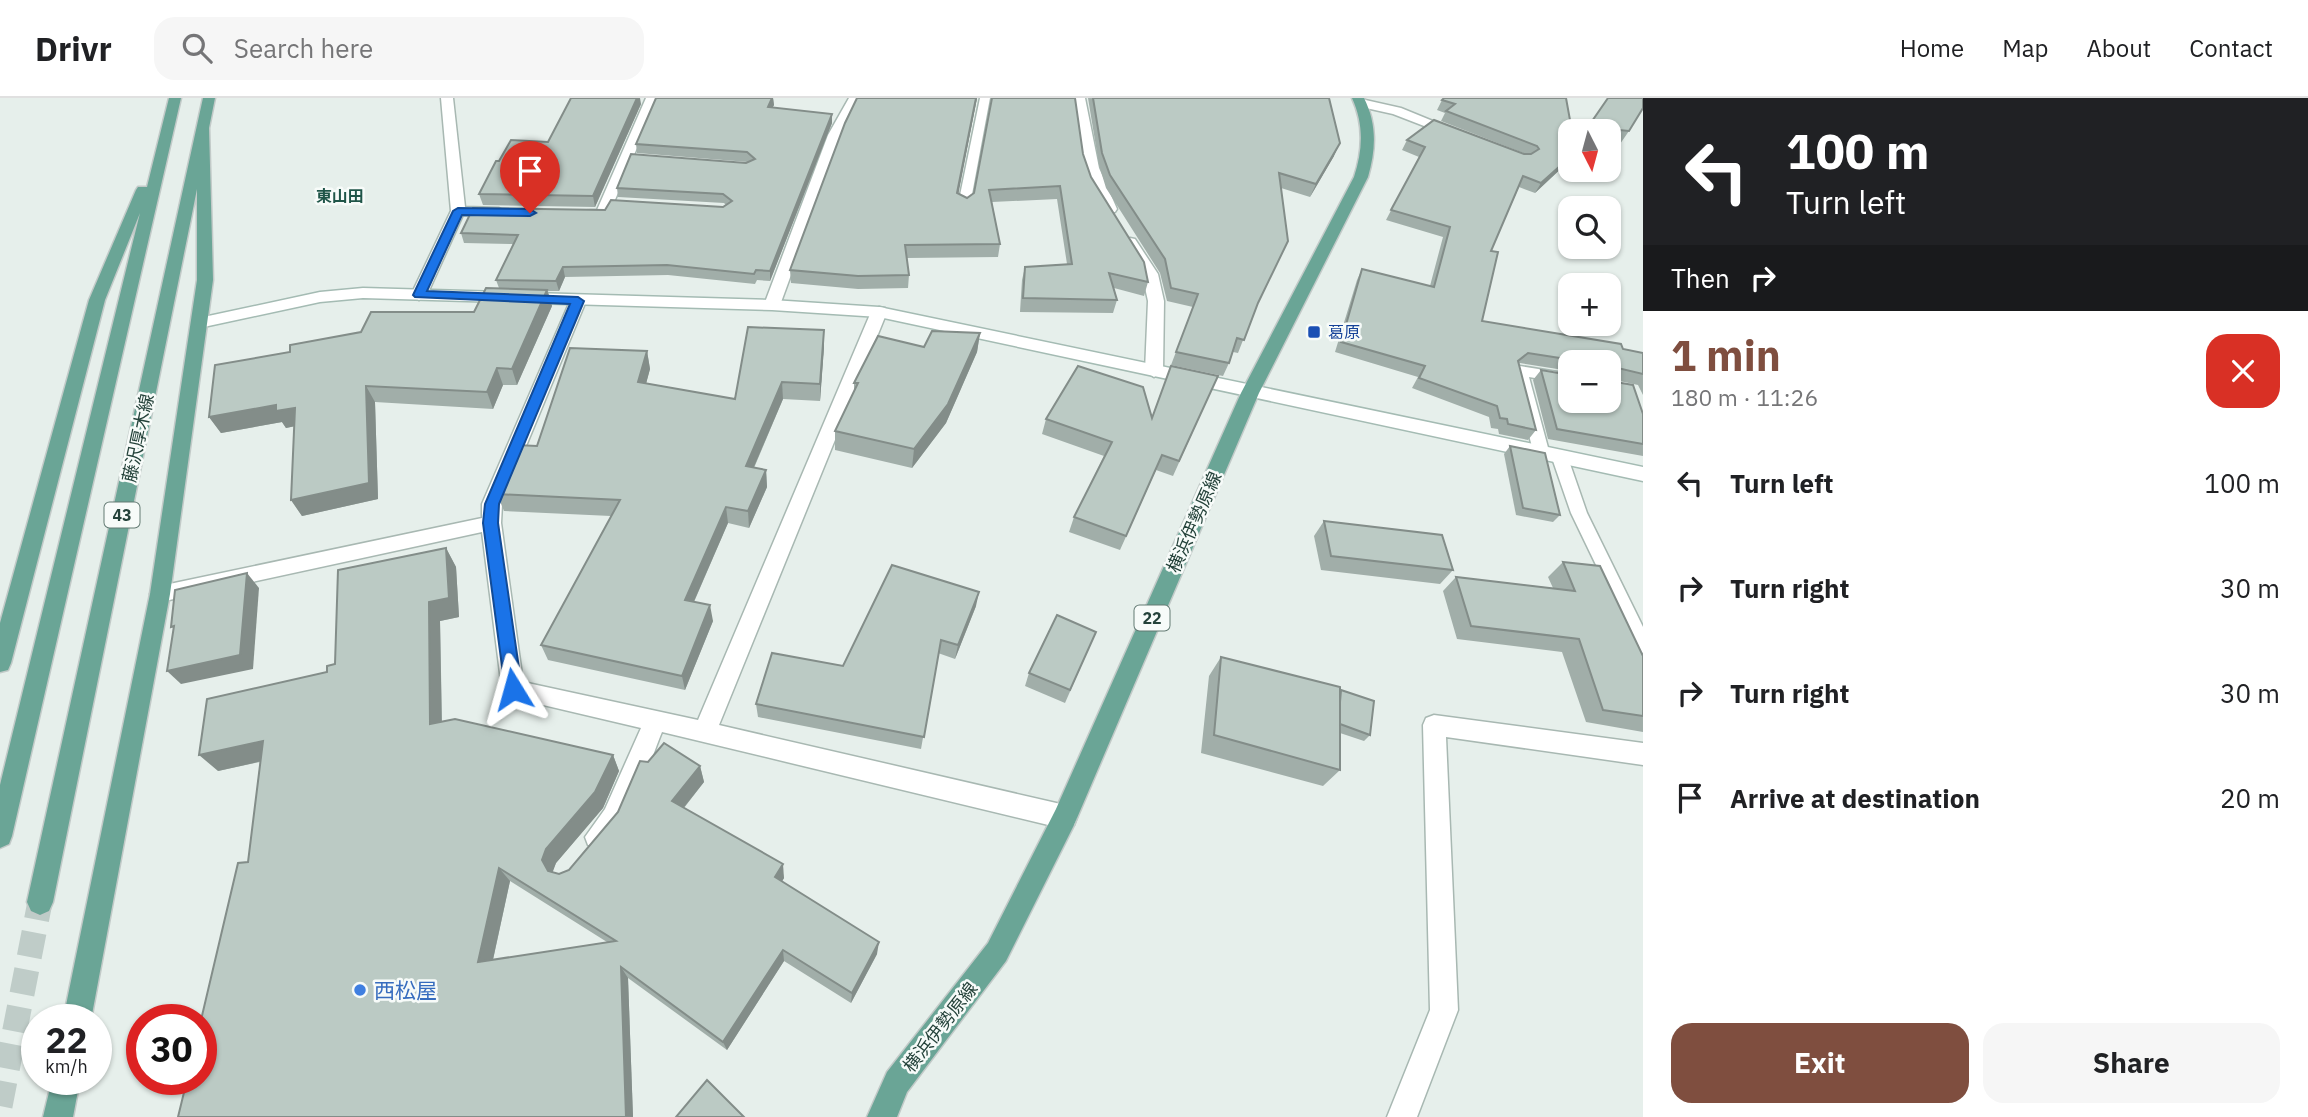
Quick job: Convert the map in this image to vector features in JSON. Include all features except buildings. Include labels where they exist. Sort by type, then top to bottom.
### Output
[{"type":"main road","name":"43","points":[[0,836],[175,98]]},
{"type":"main road","name":"藤沢厚木線","points":[[40,901],[209,98]]},
{"type":"main road","name":"横浜伊勢原線","points":[[882,1117],[897,1082],[997,953],[1065,817],[1250,393],[1361,177],[1368,156],[1369,132],[1360,101]]},
{"type":"main road","points":[[80,1004],[160,594],[199,323],[205,280],[203,128]]},
{"type":"main road","points":[[0,663],[97,300],[167,131]]},
{"type":"main road","points":[[58,1117],[63,1095]]},
{"type":"street","points":[[419,295],[458,211],[447,98]]},
{"type":"street","points":[[563,213],[602,214],[613,203],[633,159],[652,98]]},
{"type":"street","points":[[772,305],[835,135],[855,98]]},
{"type":"street","points":[[1079,98],[1089,166],[1097,189],[1150,274],[1156,301],[1154,371]]},
{"type":"street","points":[[1360,101],[1397,111],[1472,139]]},
{"type":"street","points":[[458,211],[510,212]]},
{"type":"street","points":[[199,323],[320,297],[363,293],[772,305],[879,312],[1551,457],[1643,474]]},
{"type":"street","points":[[578,301],[492,504],[491,523],[513,689],[1065,817]]},
{"type":"street","points":[[705,732],[879,312]]},
{"type":"street","points":[[160,594],[491,523]]},
{"type":"street","points":[[583,854],[614,817],[655,721]]},
{"type":"street","points":[[1402,1117],[1444,1010],[1434,725],[1643,754]]},
{"type":"lane","points":[[964,205],[985,98]]},
{"type":"lane","points":[[1558,377],[1520,372],[1551,457],[1643,645]]},
{"type":"tunnel","points":[[0,1106],[40,902]]},
{"type":"place","name":"葛原","points":[[1314,332]]},
{"type":"place","name":"西松屋","points":[[360,990]]},
{"type":"district","name":"東山田","points":[[340,196]]},
{"type":"route","points":[[513,689],[491,523],[492,504],[578,301],[419,295],[458,211],[530,213]]}]
